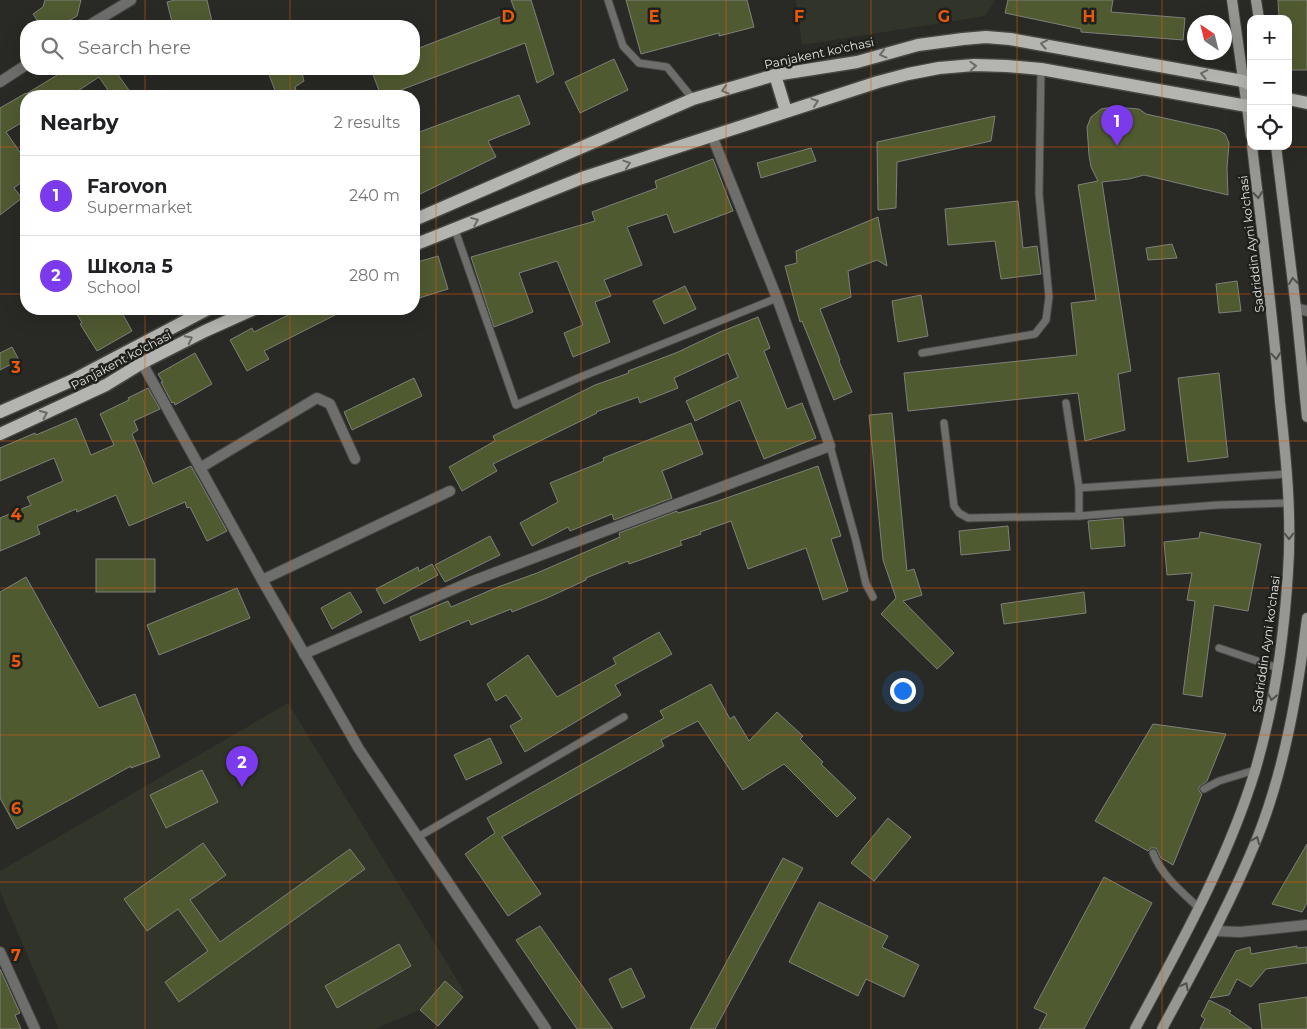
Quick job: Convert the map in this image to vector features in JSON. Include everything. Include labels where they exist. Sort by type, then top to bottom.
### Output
[{"type":"main road","points":[[1232,0],[1247,83]]},
{"type":"main road","points":[[1256,0],[1258,15]]},
{"type":"main road","name":"Panjakent ko'chasi","points":[[420,217],[693,99],[775,75],[857,62],[918,45],[986,37],[1035,42],[1247,83]]},
{"type":"main road","points":[[420,244],[582,178],[878,82],[939,68],[974,65],[1040,69],[1247,105]]},
{"type":"main road","points":[[775,75],[786,111]]},
{"type":"main road","points":[[1292,100],[1307,103]]},
{"type":"main road","name":"Sadriddin Ayni ko'chasi","points":[[1135,1029],[1199,908],[1239,818],[1255,770],[1278,668],[1288,570],[1289,503],[1272,313],[1252,150]]},
{"type":"main road","points":[[1276,150],[1307,416]]},
{"type":"main road","name":"Panjakent ko'chasi","points":[[0,412],[74,380],[197,315]]},
{"type":"main road","name":"Panjakent ko'chasi","points":[[0,434],[106,385],[142,363],[241,315]]},
{"type":"main road","points":[[1162,1029],[1215,931],[1258,835],[1275,786],[1288,735],[1305,645],[1307,618]]},
{"type":"street","points":[[98,20],[131,0]]},
{"type":"street","points":[[0,82],[20,69]]},
{"type":"street","points":[[304,654],[470,582],[830,446],[777,298],[712,136]]},
{"type":"street","points":[[1296,308],[1307,311]]},
{"type":"street","points":[[142,363],[262,580],[359,748],[546,1029]]},
{"type":"street","points":[[200,468],[317,398],[330,404],[355,458]]},
{"type":"street","points":[[262,580],[450,491]]},
{"type":"street","points":[[1215,931],[1240,932],[1307,925]]},
{"type":"street","points":[[0,952],[34,1029]]},
{"type":"lane","points":[[608,0],[623,46],[639,63],[667,67],[693,99]]},
{"type":"lane","points":[[922,353],[1035,334],[1046,320],[1048,297],[1039,194],[1040,69]]},
{"type":"lane","points":[[455,230],[516,405],[777,298]]},
{"type":"lane","points":[[1066,403],[1079,488],[1079,516]]},
{"type":"lane","points":[[944,423],[954,506],[959,513],[968,518],[1079,516],[1217,505],[1289,503]]},
{"type":"lane","points":[[830,446],[866,584],[873,597]]},
{"type":"lane","points":[[1079,488],[1286,474]]},
{"type":"lane","points":[[1219,648],[1278,668]]},
{"type":"lane","points":[[418,837],[624,717]]},
{"type":"lane","points":[[1204,789],[1219,781],[1255,770]]},
{"type":"lane","points":[[1153,854],[1164,874],[1199,908]]},
{"type":"shaded area","points":[[796,0],[995,0],[985,16],[802,45]]},
{"type":"shaded area","points":[[288,703],[464,991],[375,1029],[59,1029],[0,891],[0,871]]},
{"type":"building","points":[[45,0],[81,0],[77,16],[70,20],[37,20],[33,14],[43,7]]},
{"type":"building","points":[[175,0],[207,0],[212,20],[172,20],[167,2]]},
{"type":"building","points":[[511,0],[531,0],[554,74],[537,83],[525,43],[401,90],[379,90],[373,75],[420,75],[420,48],[515,11]]},
{"type":"building","points":[[626,0],[747,0],[754,27],[719,36],[719,33],[641,54]]},
{"type":"building","points":[[1008,0],[1113,0],[1111,12],[1185,18],[1183,40],[1081,32],[1081,29],[1005,13]]},
{"type":"building","points":[[1278,0],[1307,0],[1307,70],[1292,70],[1292,15],[1279,15]]},
{"type":"building","points":[[614,59],[628,90],[580,113],[565,82]]},
{"type":"building","points":[[57,75],[118,75],[129,90],[108,90],[99,77],[79,90],[33,90]]},
{"type":"building","points":[[269,75],[302,75],[304,81],[295,87],[296,90],[275,90]]},
{"type":"building","points":[[519,95],[530,124],[488,141],[496,157],[420,194],[420,132]]},
{"type":"building","points":[[20,96],[20,124],[6,132],[20,152],[20,184],[14,188],[20,196],[20,200],[0,215],[0,108]]},
{"type":"building","points":[[1113,107],[1139,109],[1146,114],[1218,130],[1225,134],[1229,143],[1227,168],[1228,195],[1144,175],[1102,182],[1131,371],[1118,374],[1125,430],[1085,441],[1078,393],[908,411],[904,373],[1077,355],[1071,303],[1096,300],[1078,185],[1098,181],[1091,167],[1087,127],[1091,117],[1101,109]]},
{"type":"building","points":[[995,116],[991,141],[897,162],[896,208],[878,210],[877,142]]},
{"type":"building","points":[[811,148],[816,161],[761,178],[757,163]]},
{"type":"building","points":[[713,159],[733,211],[674,233],[667,214],[627,227],[642,265],[604,280],[611,296],[595,302],[610,342],[573,357],[564,333],[583,325],[557,261],[519,273],[533,312],[494,327],[471,257],[595,221],[592,212],[657,188],[655,181]]},
{"type":"building","points":[[1018,201],[1023,248],[1037,246],[1041,274],[1001,279],[995,241],[948,245],[945,209]]},
{"type":"building","points":[[878,217],[887,266],[877,260],[848,271],[851,297],[820,309],[852,392],[834,400],[802,321],[800,322],[785,266],[797,263],[796,251]]},
{"type":"building","points":[[1172,244],[1177,258],[1148,260],[1146,248]]},
{"type":"building","points":[[438,256],[448,289],[420,298],[420,261]]},
{"type":"building","points":[[1237,281],[1241,311],[1219,313],[1216,284]]},
{"type":"building","points":[[685,286],[696,309],[664,324],[653,301]]},
{"type":"building","points":[[921,295],[928,336],[898,342],[892,301]]},
{"type":"building","points":[[77,315],[123,315],[132,331],[97,351],[80,324],[82,323]]},
{"type":"building","points":[[288,315],[335,315],[264,351],[269,359],[247,371],[230,340],[252,328],[254,332]]},
{"type":"building","points":[[758,317],[770,348],[764,351],[787,409],[802,403],[816,438],[764,459],[740,400],[695,421],[686,401],[738,377],[728,353],[674,378],[678,388],[640,403],[638,397],[596,412],[493,464],[497,471],[462,491],[449,467],[495,441],[493,436],[595,385],[629,373],[628,371],[678,352]]},
{"type":"building","points":[[12,347],[19,360],[0,370],[0,353]]},
{"type":"building","points":[[195,353],[212,384],[175,405],[174,402],[172,403],[158,374]]},
{"type":"building","points":[[1219,373],[1228,457],[1188,462],[1178,378]]},
{"type":"building","points":[[414,378],[422,396],[352,430],[344,412]]},
{"type":"building","points":[[148,388],[160,409],[134,421],[138,430],[132,434],[153,484],[191,466],[227,531],[207,541],[190,507],[187,508],[185,502],[129,526],[116,495],[77,512],[76,509],[37,526],[40,534],[0,551],[0,518],[31,505],[27,497],[63,481],[54,458],[0,481],[0,448],[76,418],[91,455],[114,445],[100,414],[129,400],[128,398]]},
{"type":"building","points":[[892,413],[907,571],[914,569],[922,595],[903,601],[954,653],[937,669],[881,614],[896,598],[883,560],[869,415]]},
{"type":"building","points":[[691,423],[703,454],[662,471],[672,498],[614,520],[612,514],[570,531],[568,527],[532,546],[520,523],[558,502],[550,483],[604,461],[603,458]]},
{"type":"building","points":[[818,466],[841,536],[831,539],[848,591],[823,600],[806,548],[748,569],[731,521],[680,541],[682,545],[629,564],[628,561],[512,612],[511,609],[471,625],[469,620],[420,641],[410,617],[448,601],[451,607],[537,573],[620,537],[619,533],[677,511],[678,513],[715,502]]},
{"type":"building","points":[[1123,518],[1125,546],[1091,549],[1088,521]]},
{"type":"building","points":[[1008,526],[1010,550],[961,555],[959,531]]},
{"type":"building","points":[[1200,532],[1261,544],[1248,611],[1214,605],[1202,697],[1183,694],[1195,601],[1187,600],[1192,573],[1167,575],[1164,542],[1199,538]]},
{"type":"building","points":[[490,536],[500,555],[445,582],[435,565]]},
{"type":"building","points":[[96,559],[155,559],[155,592],[96,592]]},
{"type":"building","points":[[432,564],[438,575],[384,604],[376,589],[418,567],[419,571]]},
{"type":"building","points":[[26,577],[99,708],[135,694],[160,757],[131,768],[131,766],[17,829],[0,798],[0,592]]},
{"type":"building","points":[[237,588],[250,618],[159,655],[147,625]]},
{"type":"building","points":[[350,592],[362,612],[332,629],[321,608]]},
{"type":"building","points":[[1084,592],[1086,613],[1004,624],[1001,604]]},
{"type":"building","points":[[659,632],[672,654],[615,685],[621,695],[525,752],[510,726],[522,719],[506,695],[496,701],[487,684],[528,655],[557,697],[616,664],[613,658]]},
{"type":"building","points":[[711,684],[730,719],[734,716],[749,741],[777,712],[803,736],[800,739],[823,762],[821,764],[856,798],[837,817],[784,764],[743,790],[698,721],[661,740],[664,746],[502,837],[541,894],[508,916],[465,854],[495,833],[487,818],[664,718],[660,711]]},
{"type":"building","points":[[1153,724],[1226,734],[1207,781],[1199,787],[1199,791],[1202,794],[1173,865],[1161,858],[1156,848],[1151,848],[1148,851],[1095,821]]},
{"type":"building","points":[[490,738],[502,763],[466,780],[454,755]]},
{"type":"building","points":[[202,770],[218,802],[166,828],[150,795]]},
{"type":"building","points":[[888,818],[911,837],[874,881],[851,863]]},
{"type":"building","points":[[203,843],[226,875],[190,900],[220,942],[350,849],[365,869],[179,1002],[165,982],[208,951],[178,909],[147,931],[124,899]]},
{"type":"building","points":[[1307,844],[1307,903],[1302,912],[1272,904]]},
{"type":"building","points":[[783,858],[803,868],[715,1029],[690,1029]]},
{"type":"building","points":[[1104,877],[1152,903],[1084,1029],[1039,1029],[1047,1014],[1034,1008]]},
{"type":"building","points":[[819,902],[888,936],[882,947],[919,965],[904,997],[866,979],[858,996],[789,962]]},
{"type":"building","points":[[540,926],[613,1029],[577,1029],[516,940]]},
{"type":"building","points":[[399,944],[411,966],[337,1008],[325,986]]},
{"type":"building","points":[[1297,946],[1297,948],[1307,947],[1307,963],[1266,969],[1251,987],[1237,979],[1229,995],[1210,998],[1236,951],[1250,947],[1251,954]]},
{"type":"building","points":[[631,968],[645,997],[622,1008],[609,979]]},
{"type":"building","points":[[0,969],[20,1013],[15,1015],[21,1029],[0,1029]]},
{"type":"building","points":[[445,981],[463,997],[438,1026],[420,1010]]},
{"type":"building","points":[[1307,997],[1307,1029],[1262,1029],[1259,1004]]},
{"type":"building","points":[[1209,1000],[1231,1011],[1229,1013],[1252,1029],[1200,1029],[1205,1019],[1201,1016]]},
{"type":"place","name":"Farovon","points":[[1117,146]]},
{"type":"place","name":"Школа 5","points":[[242,787]]}]
